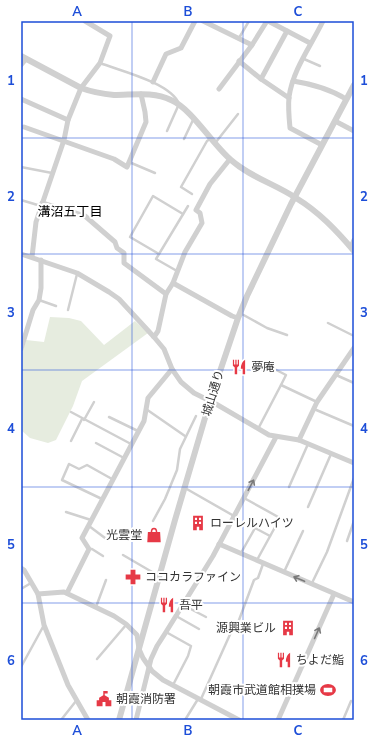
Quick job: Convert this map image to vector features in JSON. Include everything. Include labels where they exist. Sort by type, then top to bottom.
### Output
[{"type":"street","points":[[32,257],[36,222],[64,140],[68,120],[82,88],[100,63],[110,36],[85,21]]},
{"type":"street","points":[[153,82],[166,54],[181,48],[195,21]]},
{"type":"street","points":[[203,21],[214,23],[239,39],[252,45]]},
{"type":"street","points":[[219,89],[252,45],[267,21],[310,43]]},
{"type":"street","points":[[322,145],[290,128],[289,98],[293,82],[303,58],[323,21]]},
{"type":"street","points":[[261,79],[288,32]]},
{"type":"street","points":[[21,65],[24,57],[82,88],[107,94],[141,94],[161,96],[179,104],[230,159],[247,172],[295,197],[324,217],[352,249]]},
{"type":"street","points":[[239,61],[261,79],[289,98]]},
{"type":"street","points":[[293,82],[308,83],[346,99]]},
{"type":"street","name":"城山通り","points":[[119,720],[184,488],[210,401],[239,316],[295,197],[354,85]]},
{"type":"street","points":[[24,127],[64,140],[114,159],[127,166],[146,122],[141,94]]},
{"type":"street","points":[[21,99],[68,120]]},
{"type":"street","points":[[335,120],[354,131]]},
{"type":"street","points":[[154,337],[158,331],[166,294],[173,283],[185,252],[202,223],[200,213],[196,210],[210,184],[230,159]]},
{"type":"street","points":[[41,204],[85,216],[115,242],[117,248],[124,253],[124,263],[166,294]]},
{"type":"street","points":[[352,249],[354,240]]},
{"type":"street","points":[[21,254],[77,273],[109,292],[119,300],[154,337],[164,350],[172,369],[181,382],[194,393],[269,436],[299,440],[354,463]]},
{"type":"street","points":[[21,349],[33,310],[39,300],[41,288],[41,260]]},
{"type":"street","points":[[173,283],[232,316],[239,316]]},
{"type":"street","points":[[299,440],[317,402],[354,348]]},
{"type":"street","points":[[67,593],[89,549],[82,538],[103,500],[112,479],[144,422],[148,398],[172,369]]},
{"type":"street","points":[[136,720],[151,659],[156,646],[213,556],[276,437]]},
{"type":"street","points":[[219,544],[354,602]]},
{"type":"street","points":[[21,568],[24,570],[38,594],[44,625],[68,685],[88,720]]},
{"type":"street","points":[[38,594],[64,592],[114,616],[126,624],[137,635],[139,649],[152,671],[163,680],[239,720]]},
{"type":"street","points":[[278,720],[334,594]]},
{"type":"lane","points":[[239,39],[249,21]]},
{"type":"lane","points":[[303,58],[320,66]]},
{"type":"lane","points":[[100,63],[153,82],[170,92],[178,100],[179,104],[167,131]]},
{"type":"lane","points":[[192,194],[181,187],[207,141],[212,141],[238,114]]},
{"type":"lane","points":[[184,139],[194,119]]},
{"type":"lane","points":[[129,162],[154,173]]},
{"type":"lane","points":[[21,167],[53,173]]},
{"type":"lane","points":[[159,254],[130,237],[153,196],[183,214]]},
{"type":"lane","points":[[21,200],[41,204]]},
{"type":"lane","points":[[178,271],[156,258],[188,206]]},
{"type":"lane","points":[[68,310],[77,273]]},
{"type":"lane","points":[[39,300],[56,306]]},
{"type":"lane","points":[[239,316],[287,335]]},
{"type":"lane","points":[[328,322],[354,336]]},
{"type":"lane","points":[[258,429],[286,375],[259,361]]},
{"type":"lane","points":[[336,374],[354,383]]},
{"type":"lane","points":[[281,385],[317,402]]},
{"type":"lane","points":[[71,441],[94,402]]},
{"type":"lane","points":[[146,409],[185,436]]},
{"type":"lane","points":[[313,409],[354,426]]},
{"type":"lane","points":[[71,412],[131,444]]},
{"type":"lane","points":[[153,521],[165,500],[177,470],[180,449],[196,416]]},
{"type":"lane","points":[[109,417],[138,431]]},
{"type":"lane","points":[[96,443],[124,458]]},
{"type":"lane","points":[[289,487],[308,444]]},
{"type":"lane","points":[[308,507],[331,454]]},
{"type":"lane","points":[[103,500],[62,480],[69,464],[79,469],[86,465],[112,479]]},
{"type":"lane","points":[[311,584],[327,552],[354,478]]},
{"type":"lane","points":[[184,488],[234,516]]},
{"type":"lane","points":[[243,498],[280,518],[257,561]]},
{"type":"lane","points":[[66,512],[91,520]]},
{"type":"lane","points":[[347,542],[354,521]]},
{"type":"lane","points":[[88,526],[105,538]]},
{"type":"lane","points":[[240,553],[255,528],[270,536]]},
{"type":"lane","points":[[284,572],[302,531]]},
{"type":"lane","points":[[89,549],[92,549],[103,556]]},
{"type":"lane","points":[[122,555],[159,576]]},
{"type":"lane","points":[[240,620],[254,580],[258,578],[263,564]]},
{"type":"lane","points":[[96,608],[106,580]]},
{"type":"lane","points":[[21,589],[31,583]]},
{"type":"lane","points":[[182,605],[206,617]]},
{"type":"lane","points":[[176,616],[199,629]]},
{"type":"lane","points":[[97,659],[126,624]]},
{"type":"lane","points":[[21,667],[44,625]]},
{"type":"lane","points":[[185,720],[200,699],[232,630]]},
{"type":"lane","points":[[166,632],[191,646],[188,656],[173,685]]},
{"type":"lane","points":[[61,720],[77,701]]},
{"type":"lane","points":[[343,720],[351,701]]},
{"type":"shaded area","points":[[50,317],[69,318],[81,321],[104,345],[135,321],[148,333],[82,381],[73,406],[56,440],[48,443],[30,438],[21,430],[21,356],[26,340],[44,342]]},
{"type":"place","name":"夢庵","points":[[239,367]]},
{"type":"place","name":"ローレルハイツ","points":[[198,523]]},
{"type":"place","name":"光雲堂","points":[[154,535]]},
{"type":"place","name":"ココカラファイン","points":[[133,577]]},
{"type":"place","name":"吾平","points":[[167,605]]},
{"type":"place","name":"源興業ビル","points":[[288,628]]},
{"type":"place","name":"ちよだ鮨","points":[[284,660]]},
{"type":"place","name":"朝霞市武道館相撲場","points":[[328,690]]},
{"type":"place","name":"朝霞消防署","points":[[104,699]]},
{"type":"district","name":"溝沼五丁目","points":[[70,211]]}]
